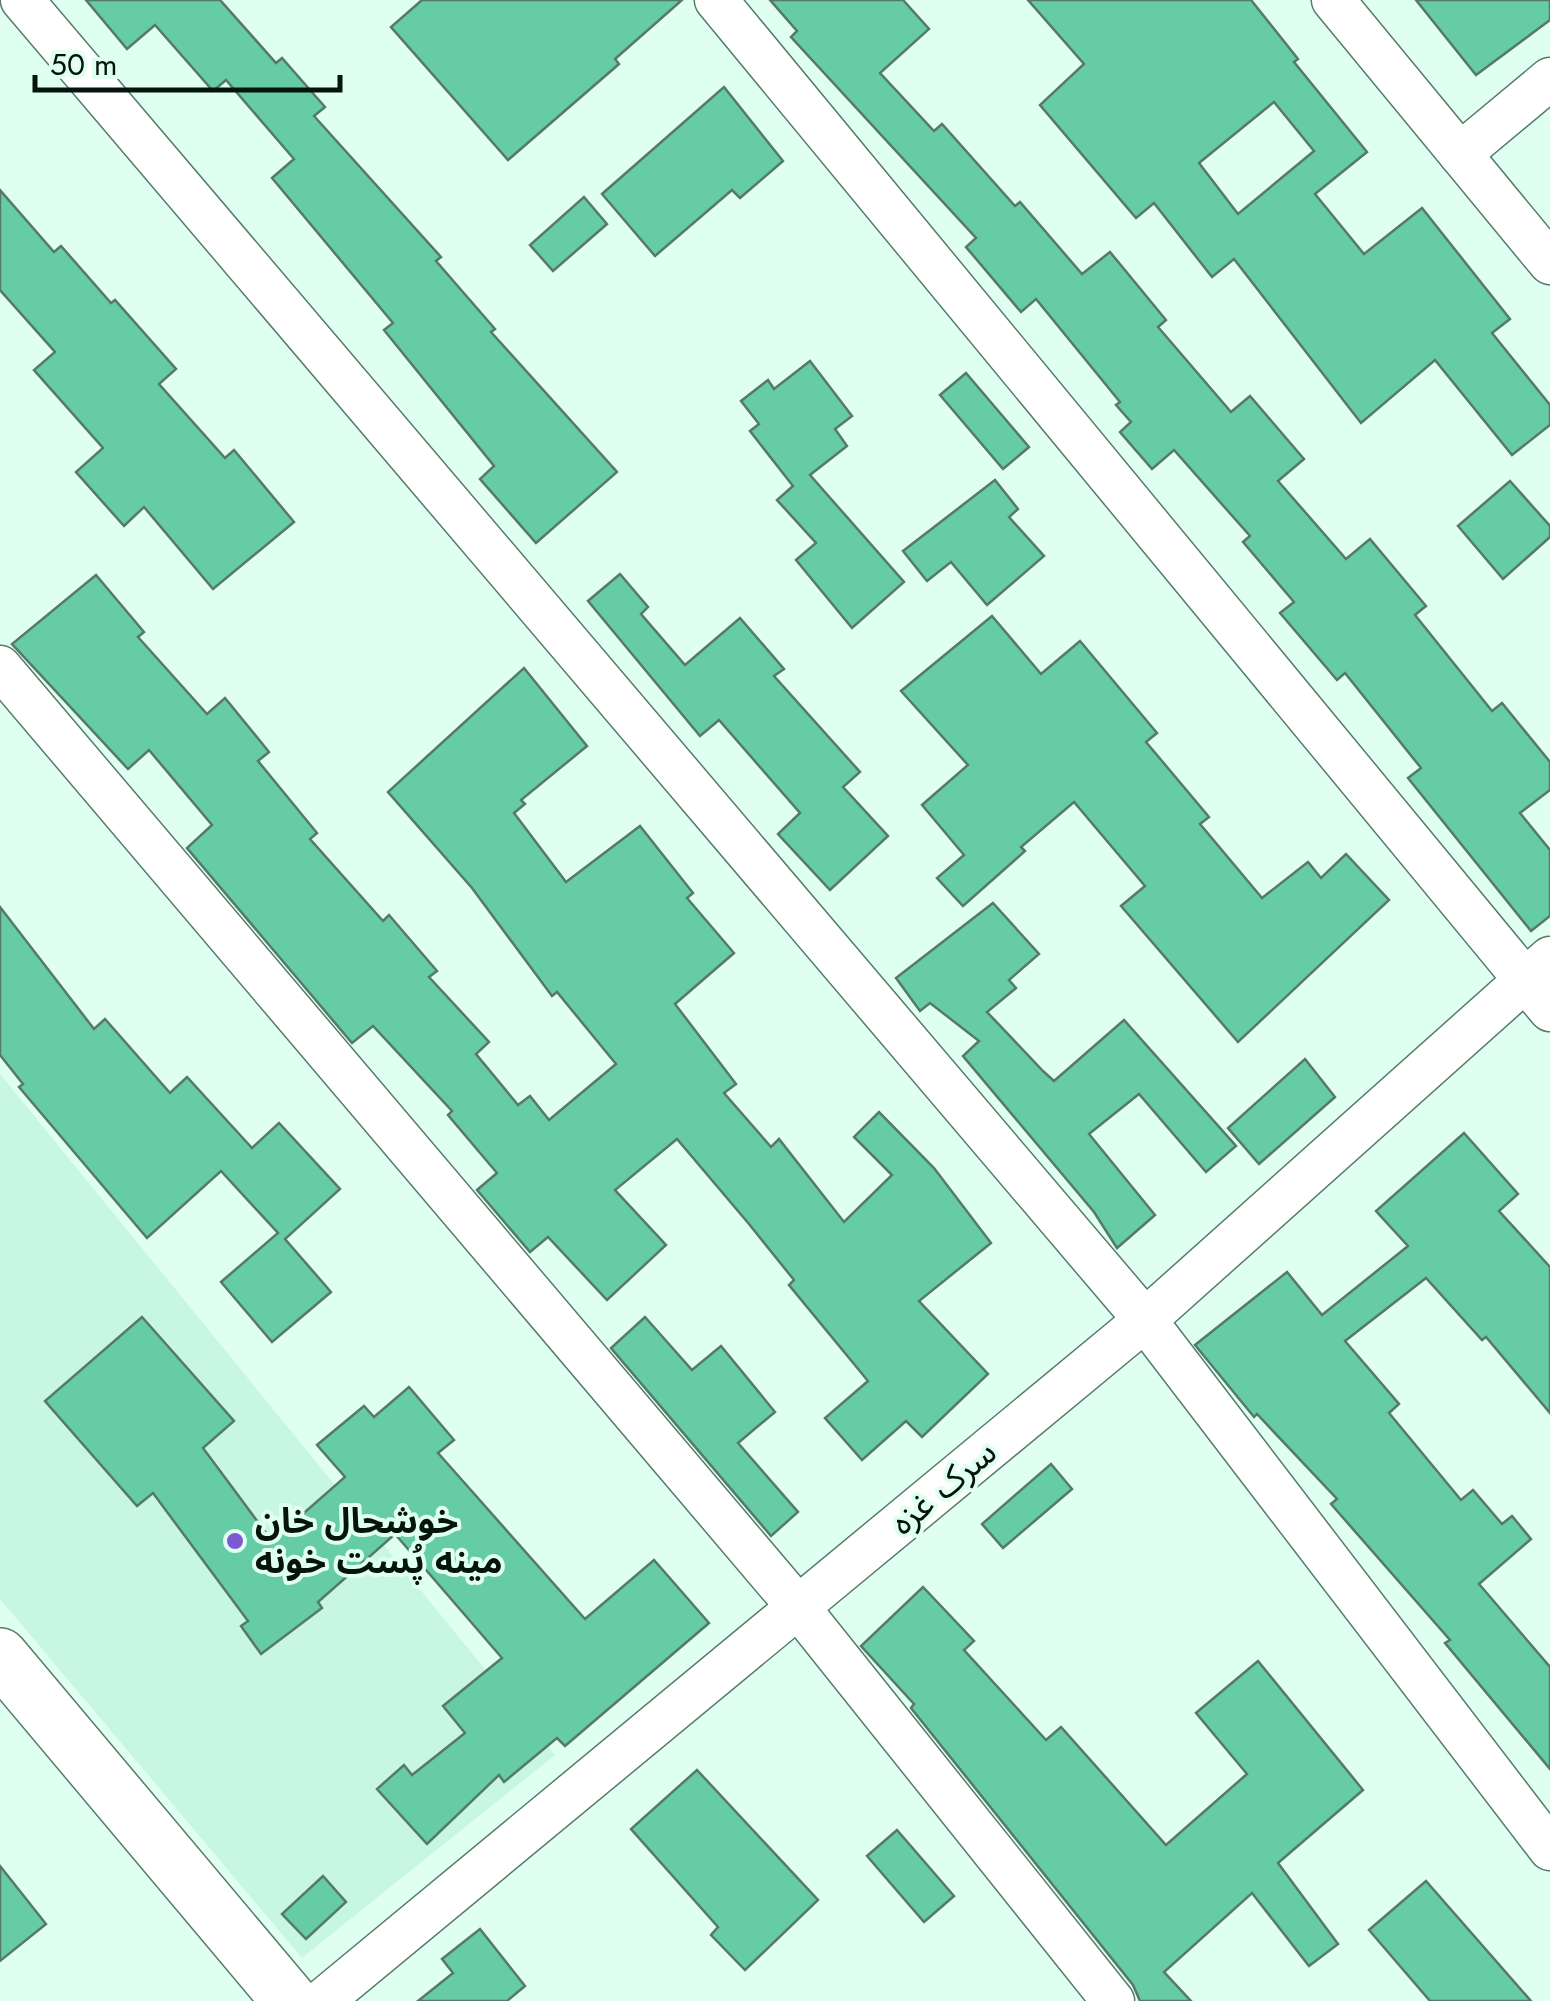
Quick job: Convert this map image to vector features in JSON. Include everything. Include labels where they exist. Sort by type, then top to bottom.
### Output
[{"type":"street","points":[[22,0],[1145,1320],[1550,1849]]},
{"type":"street","points":[[716,0],[1542,982]]},
{"type":"street","points":[[1333,0],[1550,263]]},
{"type":"street","points":[[1460,154],[1550,79]]},
{"type":"street","points":[[0,668],[798,1607],[1113,2001]]},
{"type":"street","name":"سرک غزه","points":[[322,2001],[1145,1320],[1542,982]]},
{"type":"street","points":[[0,1656],[290,2001]]},
{"type":"shaded area","points":[[0,1074],[555,1755],[302,1958],[0,1599]]},
{"type":"building","points":[[86,0],[220,0],[276,63],[282,58],[325,107],[314,116],[441,257],[436,261],[495,329],[491,332],[617,472],[536,543],[480,479],[494,466],[384,330],[393,323],[272,178],[294,159],[226,80],[213,91],[155,25],[127,49]]},
{"type":"building","points":[[422,0],[682,0],[615,59],[619,64],[508,160],[391,27]]},
{"type":"building","points":[[770,0],[903,0],[929,29],[880,73],[934,131],[942,124],[1015,206],[1020,202],[1082,274],[1110,252],[1166,320],[1158,327],[1231,412],[1250,396],[1304,459],[1278,481],[1346,559],[1370,539],[1426,606],[1415,615],[1492,711],[1502,703],[1550,762],[1550,790],[1520,813],[1550,850],[1550,916],[1531,931],[1408,778],[1421,768],[1345,673],[1337,680],[1280,613],[1294,602],[1243,542],[1250,536],[1174,450],[1152,469],[1120,432],[1131,422],[1116,405],[1120,402],[1036,299],[1021,312],[966,247],[976,238],[791,37],[797,31]]},
{"type":"building","points":[[1028,0],[1251,0],[1298,59],[1294,62],[1367,152],[1315,194],[1364,254],[1422,208],[1510,319],[1492,333],[1550,405],[1550,425],[1512,455],[1435,360],[1361,423],[1234,259],[1212,277],[1154,203],[1136,218],[1040,105],[1084,64]],"holes":[[[1274,102],[1314,151],[1238,214],[1199,163]]]},
{"type":"building","points":[[1416,0],[1550,0],[1550,20],[1476,75]]},
{"type":"building","points":[[724,87],[783,161],[740,198],[732,190],[655,256],[602,194]]},
{"type":"building","points":[[0,190],[54,252],[61,246],[111,303],[115,300],[176,369],[159,384],[225,458],[234,450],[294,522],[213,589],[144,507],[124,526],[76,472],[103,448],[34,370],[55,352],[0,290]]},
{"type":"building","points":[[584,197],[607,224],[553,271],[530,245]]},
{"type":"building","points":[[810,361],[852,416],[835,429],[847,446],[810,475],[904,582],[852,628],[796,560],[816,543],[777,500],[793,486],[750,431],[759,424],[741,401],[768,380],[774,389]]},
{"type":"building","points":[[966,373],[1029,447],[1003,469],[940,395]]},
{"type":"building","points":[[995,480],[1018,509],[1009,517],[1044,556],[987,605],[951,562],[927,581],[903,551]]},
{"type":"building","points":[[1510,481],[1550,526],[1550,537],[1503,579],[1458,526]]},
{"type":"building","points":[[620,574],[648,607],[641,614],[685,665],[740,618],[784,669],[774,676],[860,772],[843,787],[888,836],[830,890],[778,834],[800,813],[719,720],[700,736],[588,601]]},
{"type":"building","points":[[96,575],[144,632],[138,637],[207,714],[225,698],[269,752],[258,761],[317,833],[310,839],[383,921],[389,915],[437,971],[429,977],[489,1042],[476,1054],[518,1105],[530,1096],[549,1120],[616,1064],[557,992],[552,996],[472,888],[388,792],[524,668],[587,746],[521,800],[525,804],[514,813],[566,882],[640,826],[693,893],[687,898],[734,953],[675,1004],[736,1084],[724,1093],[771,1147],[779,1139],[844,1222],[892,1175],[854,1137],[879,1112],[934,1168],[991,1243],[919,1301],[988,1374],[922,1437],[906,1421],[862,1460],[825,1418],[868,1381],[789,1285],[794,1280],[677,1139],[615,1190],[666,1245],[607,1300],[548,1237],[530,1252],[477,1190],[497,1173],[448,1115],[452,1111],[373,1026],[352,1043],[187,848],[212,825],[149,750],[128,769],[12,644]]},
{"type":"building","points":[[992,616],[1041,674],[1080,641],[1157,733],[1146,742],[1209,817],[1200,824],[1262,898],[1308,862],[1321,878],[1346,854],[1389,900],[1238,1042],[1121,906],[1145,886],[1074,802],[1021,847],[1025,851],[963,906],[937,878],[964,855],[922,805],[968,765],[901,691]]},
{"type":"building","points":[[993,903],[1039,954],[1009,980],[1016,988],[987,1012],[1043,1071],[1054,1081],[1124,1020],[1236,1146],[1206,1172],[1139,1094],[1089,1134],[1155,1215],[1117,1248],[1094,1212],[963,1056],[979,1041],[930,1003],[920,1011],[896,978]]},
{"type":"building","points":[[0,907],[94,1029],[105,1019],[170,1093],[187,1077],[252,1148],[279,1123],[340,1189],[285,1239],[331,1292],[272,1342],[221,1282],[278,1233],[221,1171],[147,1238],[19,1087],[23,1084],[0,1055]]},
{"type":"building","points":[[1305,1059],[1335,1097],[1259,1164],[1228,1128]]},
{"type":"building","points":[[1464,1133],[1518,1194],[1499,1211],[1550,1267],[1550,1413],[1486,1337],[1482,1340],[1426,1278],[1345,1341],[1399,1404],[1389,1413],[1461,1500],[1473,1490],[1502,1524],[1512,1516],[1531,1539],[1479,1584],[1550,1667],[1550,1769],[1445,1643],[1450,1640],[1331,1504],[1337,1499],[1257,1414],[1254,1417],[1195,1345],[1287,1272],[1322,1315],[1408,1246],[1376,1211]]},
{"type":"building","points":[[142,1317],[234,1421],[203,1448],[272,1541],[345,1477],[317,1445],[364,1406],[374,1417],[409,1387],[454,1440],[438,1453],[585,1619],[654,1560],[709,1623],[565,1746],[557,1738],[504,1782],[499,1775],[427,1844],[377,1789],[404,1765],[412,1775],[465,1733],[443,1706],[502,1658],[395,1534],[318,1602],[322,1608],[261,1654],[241,1626],[248,1621],[153,1493],[137,1506],[45,1401]]},
{"type":"building","points":[[645,1317],[692,1370],[721,1346],[775,1412],[738,1443],[798,1512],[771,1536],[611,1348]]},
{"type":"building","points":[[1051,1464],[1072,1489],[1003,1548],[982,1524]]},
{"type":"building","points":[[923,1587],[974,1641],[964,1650],[1046,1740],[1061,1727],[1166,1845],[1247,1774],[1196,1713],[1258,1661],[1363,1790],[1278,1863],[1338,1944],[1309,1966],[1252,1893],[1164,1972],[1191,2001],[1140,2001],[1133,1985],[911,1708],[914,1704],[861,1646]]},
{"type":"building","points":[[697,1770],[818,1900],[745,1970],[711,1935],[718,1927],[631,1829]]},
{"type":"building","points":[[897,1830],[954,1896],[924,1922],[867,1856]]},
{"type":"building","points":[[0,1866],[46,1924],[0,1961]]},
{"type":"building","points":[[323,1876],[346,1902],[306,1939],[282,1914]]},
{"type":"building","points":[[1426,1881],[1531,2001],[1430,2001],[1369,1930]]},
{"type":"building","points":[[480,1929],[525,1986],[507,2001],[418,2001],[453,1973],[442,1959]]},
{"type":"place","name":"خوشحال خان مینه پُست خونه","points":[[235,1541]]}]
